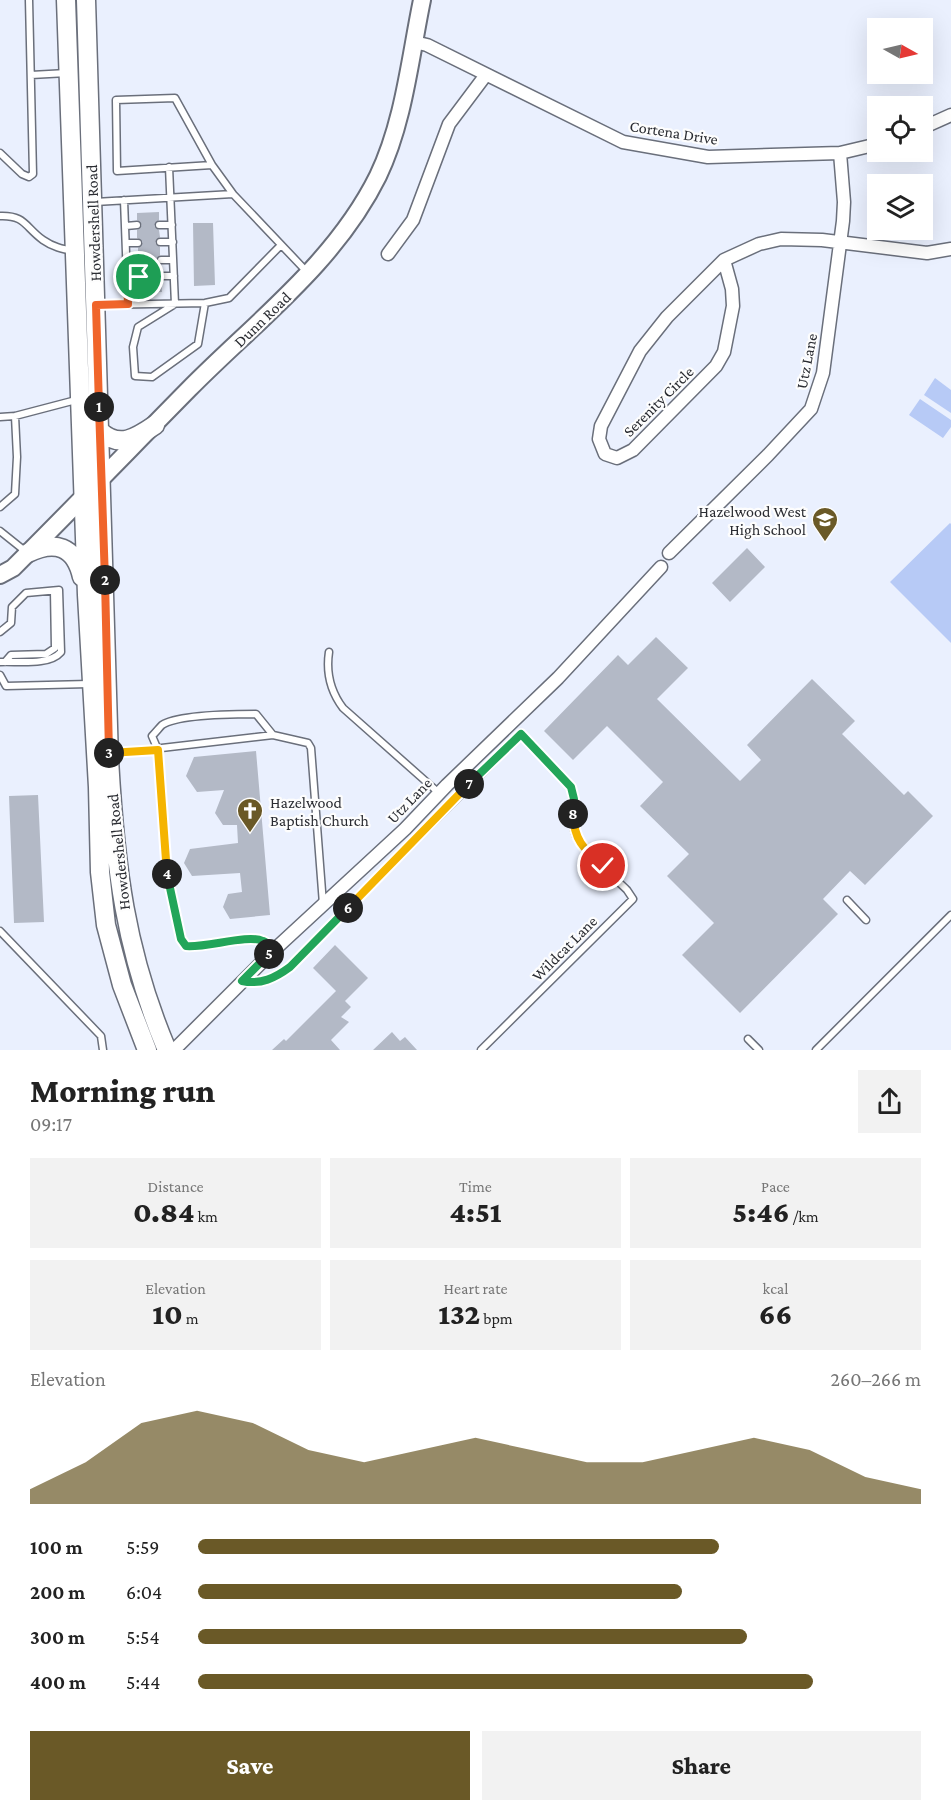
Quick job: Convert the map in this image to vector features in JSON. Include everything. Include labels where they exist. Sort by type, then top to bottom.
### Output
[{"type":"main road","name":"Howdershell Road","points":[[66,0],[83,498],[100,872],[106,925],[122,986],[147,1050]]},
{"type":"main road","name":"Howdershell Road","points":[[86,0],[109,754],[117,876],[127,930],[145,994],[167,1050]]},
{"type":"main road","points":[[100,430],[116,440],[129,441],[155,425]]},
{"type":"main road","points":[[28,553],[42,546],[62,548],[68,551],[76,560],[87,595]]},
{"type":"street","name":"Dunn Road","points":[[0,575],[13,568],[188,390],[309,273],[343,232],[364,203],[379,175],[390,147],[422,0]]},
{"type":"street","name":"Cortena Drive","points":[[414,42],[427,45],[485,76],[623,142],[708,157],[840,153],[867,147]]},
{"type":"street","points":[[388,254],[413,220],[449,124],[485,76]]},
{"type":"street","points":[[933,123],[951,115]]},
{"type":"street","name":"Utz Lane","points":[[669,553],[811,409],[823,373],[840,243],[844,202],[840,153]]},
{"type":"street","name":"Serenity Circle","points":[[724,260],[732,289],[733,306],[728,340],[716,366],[633,450],[617,458],[605,454],[599,439],[601,426],[640,351],[667,317],[724,260],[759,244],[781,239],[840,243],[927,254],[951,249]]},
{"type":"street","name":"Utz Lane","points":[[174,1050],[274,950],[405,829],[558,678],[661,567]]},
{"type":"lane","points":[[0,153],[22,174],[29,177],[33,174],[29,0]]},
{"type":"lane","points":[[31,75],[69,73]]},
{"type":"lane","points":[[212,165],[117,171],[116,100],[175,98],[212,165],[233,194],[309,273]]},
{"type":"lane","points":[[170,167],[174,304]]},
{"type":"lane","points":[[93,202],[233,194]]},
{"type":"lane","points":[[124,200],[128,304]]},
{"type":"lane","points":[[0,216],[17,217],[43,240],[56,248],[75,251]]},
{"type":"lane","points":[[126,226],[137,225]]},
{"type":"lane","points":[[159,225],[172,225]]},
{"type":"lane","points":[[160,242],[173,242]]},
{"type":"lane","points":[[126,243],[138,243]]},
{"type":"lane","points":[[96,305],[205,303],[230,298],[281,245]]},
{"type":"lane","points":[[127,260],[138,260]]},
{"type":"lane","points":[[160,260],[173,260]]},
{"type":"lane","points":[[161,276],[174,276]]},
{"type":"lane","points":[[127,277],[139,277]]},
{"type":"lane","points":[[174,304],[138,327],[133,347],[135,375],[152,376],[198,344],[205,303]]},
{"type":"lane","points":[[0,417],[15,416],[80,399]]},
{"type":"lane","points":[[0,507],[15,494],[17,457],[15,416]]},
{"type":"lane","points":[[0,531],[28,553]]},
{"type":"lane","points":[[0,632],[11,622],[12,607],[26,593],[59,590],[62,652],[56,658],[48,660],[2,662]]},
{"type":"lane","points":[[329,652],[326,666],[336,698],[343,708],[439,793]]},
{"type":"lane","points":[[0,675],[6,686],[92,684]]},
{"type":"lane","points":[[273,735],[256,714],[200,716],[164,724],[152,735],[158,750],[166,868],[181,939],[186,946],[196,947],[252,939],[263,941],[274,950]]},
{"type":"lane","name":"Wildcat Lane","points":[[242,981],[252,984],[265,981],[290,967],[521,734],[571,787],[574,799],[574,830],[581,845],[627,890],[633,899],[481,1050]]},
{"type":"lane","points":[[109,754],[273,735],[308,743],[311,748],[323,905]]},
{"type":"lane","points":[[847,900],[866,920]]},
{"type":"lane","points":[[816,1050],[951,915]]},
{"type":"lane","points":[[0,931],[100,1036],[104,1050]]},
{"type":"lane","points":[[748,1039],[759,1050]]},
{"type":"shaded area","points":[[935,378],[951,390],[951,413],[924,395]]},
{"type":"shaded area","points":[[920,399],[951,420],[951,427],[943,438],[909,415]]},
{"type":"shaded area","points":[[951,524],[951,643],[890,582]]},
{"type":"building","points":[[159,212],[159,220],[154,226],[159,230],[160,237],[155,243],[160,247],[160,255],[156,261],[161,265],[161,271],[156,277],[161,281],[162,292],[139,293],[139,282],[144,276],[139,272],[138,265],[143,259],[138,255],[138,248],[143,242],[137,238],[137,230],[142,225],[137,220],[137,213]]},
{"type":"building","points":[[193,223],[213,223],[215,285],[194,286]]},
{"type":"building","points":[[747,548],[765,567],[730,602],[712,583]]},
{"type":"building","points":[[656,637],[688,668],[657,699],[740,781],[761,760],[747,745],[812,679],[855,721],[842,734],[904,795],[908,791],[933,816],[865,885],[850,871],[823,899],[838,914],[740,1013],[682,955],[714,923],[667,876],[689,854],[640,806],[663,782],[607,726],[573,760],[544,731],[618,655],[628,665]]},
{"type":"building","name":"Hazelwood Baptish Church","points":[[256,751],[270,915],[230,919],[223,907],[228,894],[242,892],[240,873],[192,876],[184,863],[190,849],[238,843],[237,825],[223,825],[215,813],[224,790],[197,792],[186,776],[194,757]]},
{"type":"building","points":[[38,795],[44,922],[14,923],[9,796]]},
{"type":"building","points":[[335,945],[368,978],[345,1001],[351,1007],[341,1017],[349,1022],[331,1040],[340,1050],[272,1050],[284,1039],[286,1041],[336,991],[313,968]]},
{"type":"building","points":[[392,1032],[400,1041],[405,1037],[417,1050],[373,1050]]},
{"type":"place","name":"Hazelwood West High School","points":[[825,543]]},
{"type":"place","name":"Hazelwood Baptish Church","points":[[250,834]]},
{"type":"route","points":[[139,277],[127,277],[128,304],[96,305],[109,754],[158,750],[166,868],[181,939],[186,946],[196,947],[252,939],[263,941],[274,950],[242,981],[252,984],[279,975],[290,967],[521,734],[571,787],[574,799],[574,830],[581,845],[603,866]]}]
